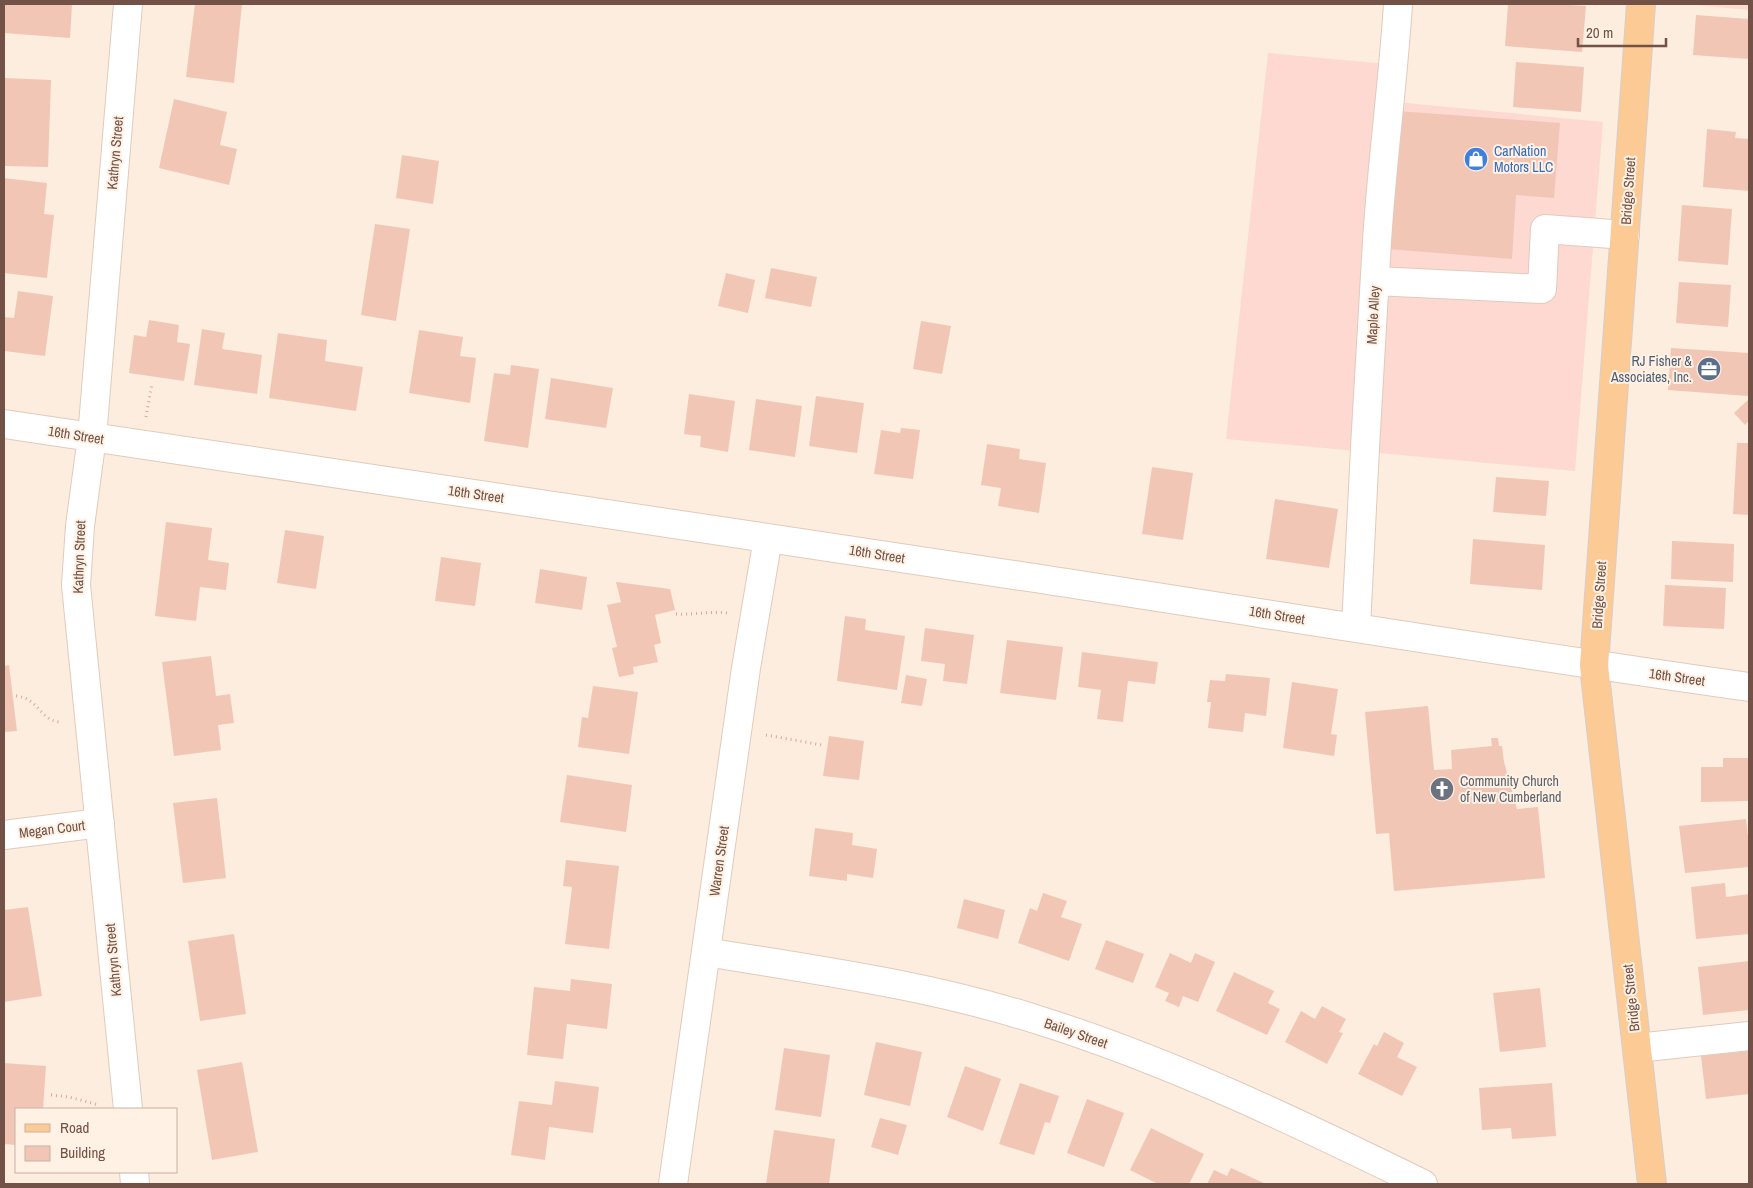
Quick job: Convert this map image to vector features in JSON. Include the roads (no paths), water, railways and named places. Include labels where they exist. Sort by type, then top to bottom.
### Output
[{"type":"main road","name":"Bridge Street","points":[[1641,4],[1594,666],[1652,1184]]},
{"type":"street","name":"Kathryn Street","points":[[116,1108],[100,823],[76,585],[80,526],[92,438],[128,4]]},
{"type":"street","name":"Maple Alley","points":[[1356,627],[1361,507],[1377,240],[1395,60],[1398,4]]},
{"type":"street","points":[[1375,281],[1542,289],[1545,229],[1625,235]]},
{"type":"street","name":"16th Street","points":[[4,424],[1356,627],[1594,666],[1749,687]]},
{"type":"street","name":"Warren Street","points":[[673,1184],[737,730],[768,538]]},
{"type":"street","name":"Megan Court","points":[[4,835],[100,823]]},
{"type":"street","name":"Bailey Street","points":[[706,952],[847,975],[965,1000],[1034,1018],[1127,1050],[1242,1097],[1423,1184]]},
{"type":"street","points":[[1637,1048],[1749,1036]]},
{"type":"place","name":"CarNation Motors LLC","points":[[1476,159]]},
{"type":"place","name":"RJ Fisher & Associates, Inc.","points":[[1709,369]]},
{"type":"place","name":"Community Church of New Cumberland","points":[[1442,789]]}]
